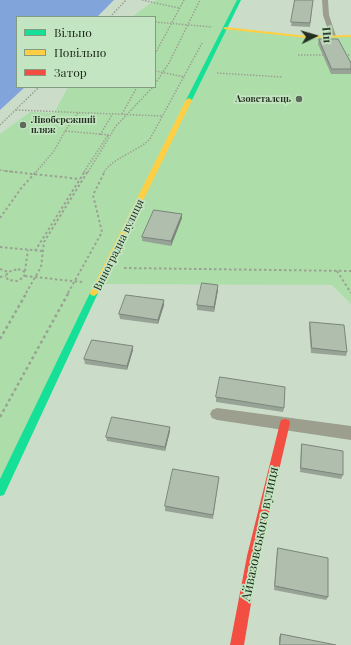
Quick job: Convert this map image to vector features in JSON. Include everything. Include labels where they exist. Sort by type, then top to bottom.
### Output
[{"type":"street","name":"Виноградна вулиця","points":[[0,491],[107,267],[239,0]]},
{"type":"street","points":[[325,0],[326,15],[333,36]]},
{"type":"street","points":[[225,28],[307,37],[351,36]]},
{"type":"street","points":[[217,414],[351,433]]},
{"type":"street","name":"Айвазовського вулиця","points":[[237,645],[253,556],[285,423]]},
{"type":"path","points":[[111,16],[126,0]]},
{"type":"path","points":[[142,0],[179,8]]},
{"type":"path","points":[[156,52],[184,0]]},
{"type":"path","points":[[156,83],[169,63],[200,0]]},
{"type":"path","points":[[207,33],[214,20]]},
{"type":"path","points":[[156,22],[211,27]]},
{"type":"path","points":[[0,417],[102,232],[93,195],[103,173],[108,166],[146,144],[163,116],[204,40]]},
{"type":"path","points":[[298,55],[328,55]]},
{"type":"path","points":[[343,55],[351,55]]},
{"type":"path","points":[[156,71],[183,77],[204,72],[282,77]]},
{"type":"path","points":[[0,125],[38,88]]},
{"type":"path","points":[[122,114],[136,88]]},
{"type":"path","points":[[0,339],[41,267],[44,242],[120,121],[152,88]]},
{"type":"path","points":[[16,110],[163,116],[183,115]]},
{"type":"path","points":[[0,218],[61,140],[65,131],[78,112]]},
{"type":"path","points":[[100,134],[113,114]]},
{"type":"path","points":[[65,131],[110,136]]},
{"type":"path","points":[[35,251],[107,135],[110,136]]},
{"type":"path","points":[[0,170],[83,179]]},
{"type":"path","points":[[0,247],[42,251]]},
{"type":"path","points":[[6,276],[8,280],[13,282],[21,280],[25,276],[28,250]]},
{"type":"path","points":[[82,268],[107,267],[351,271]]},
{"type":"path","points":[[0,269],[8,272],[18,269],[25,272]]},
{"type":"path","points":[[337,271],[351,293]]},
{"type":"path","points":[[6,276],[8,272]]},
{"type":"path","points":[[0,277],[6,276]]},
{"type":"path","points":[[25,276],[100,284]]},
{"type":"green space","points":[[156,0],[239,0],[225,28],[307,37],[351,36],[351,304],[332,285],[100,284],[0,491],[0,134],[30,112],[54,113],[67,88],[156,88],[156,16],[133,16]]},
{"type":"water","points":[[0,0],[114,0],[98,16],[16,16],[16,88],[24,88],[0,110]]},
{"type":"building","points":[[295,0],[313,0],[310,23],[291,22]]},
{"type":"building","points":[[319,39],[338,39],[351,63],[351,69],[332,69]]},
{"type":"building","points":[[154,210],[182,214],[171,241],[142,237]]},
{"type":"building","points":[[202,283],[218,285],[214,307],[197,305]]},
{"type":"building","points":[[126,295],[164,300],[158,320],[119,314]]},
{"type":"building","points":[[310,322],[344,325],[347,352],[312,348]]},
{"type":"building","points":[[92,340],[133,346],[127,366],[84,359]]},
{"type":"building","points":[[220,377],[285,387],[284,408],[216,397]]},
{"type":"building","points":[[112,417],[170,427],[165,447],[106,437]]},
{"type":"building","points":[[302,444],[343,451],[343,475],[301,468]]},
{"type":"building","points":[[173,469],[219,477],[213,515],[165,506]]},
{"type":"building","points":[[278,548],[328,558],[328,597],[275,586]]},
{"type":"building","points":[[281,634],[336,645],[280,645]]},
{"type":"traffic: fast","points":[[189,100],[239,0]]},
{"type":"traffic: fast","points":[[0,491],[94,293]]},
{"type":"traffic: slow","points":[[225,28],[307,37],[351,36]]},
{"type":"traffic: slow","points":[[94,293],[189,100]]},
{"type":"traffic: jam","points":[[237,645],[253,556],[285,423]]},
{"type":"place","name":"Азовсталець","points":[[299,99]]},
{"type":"place","name":"Лівобережний пляж","points":[[23,125]]}]
